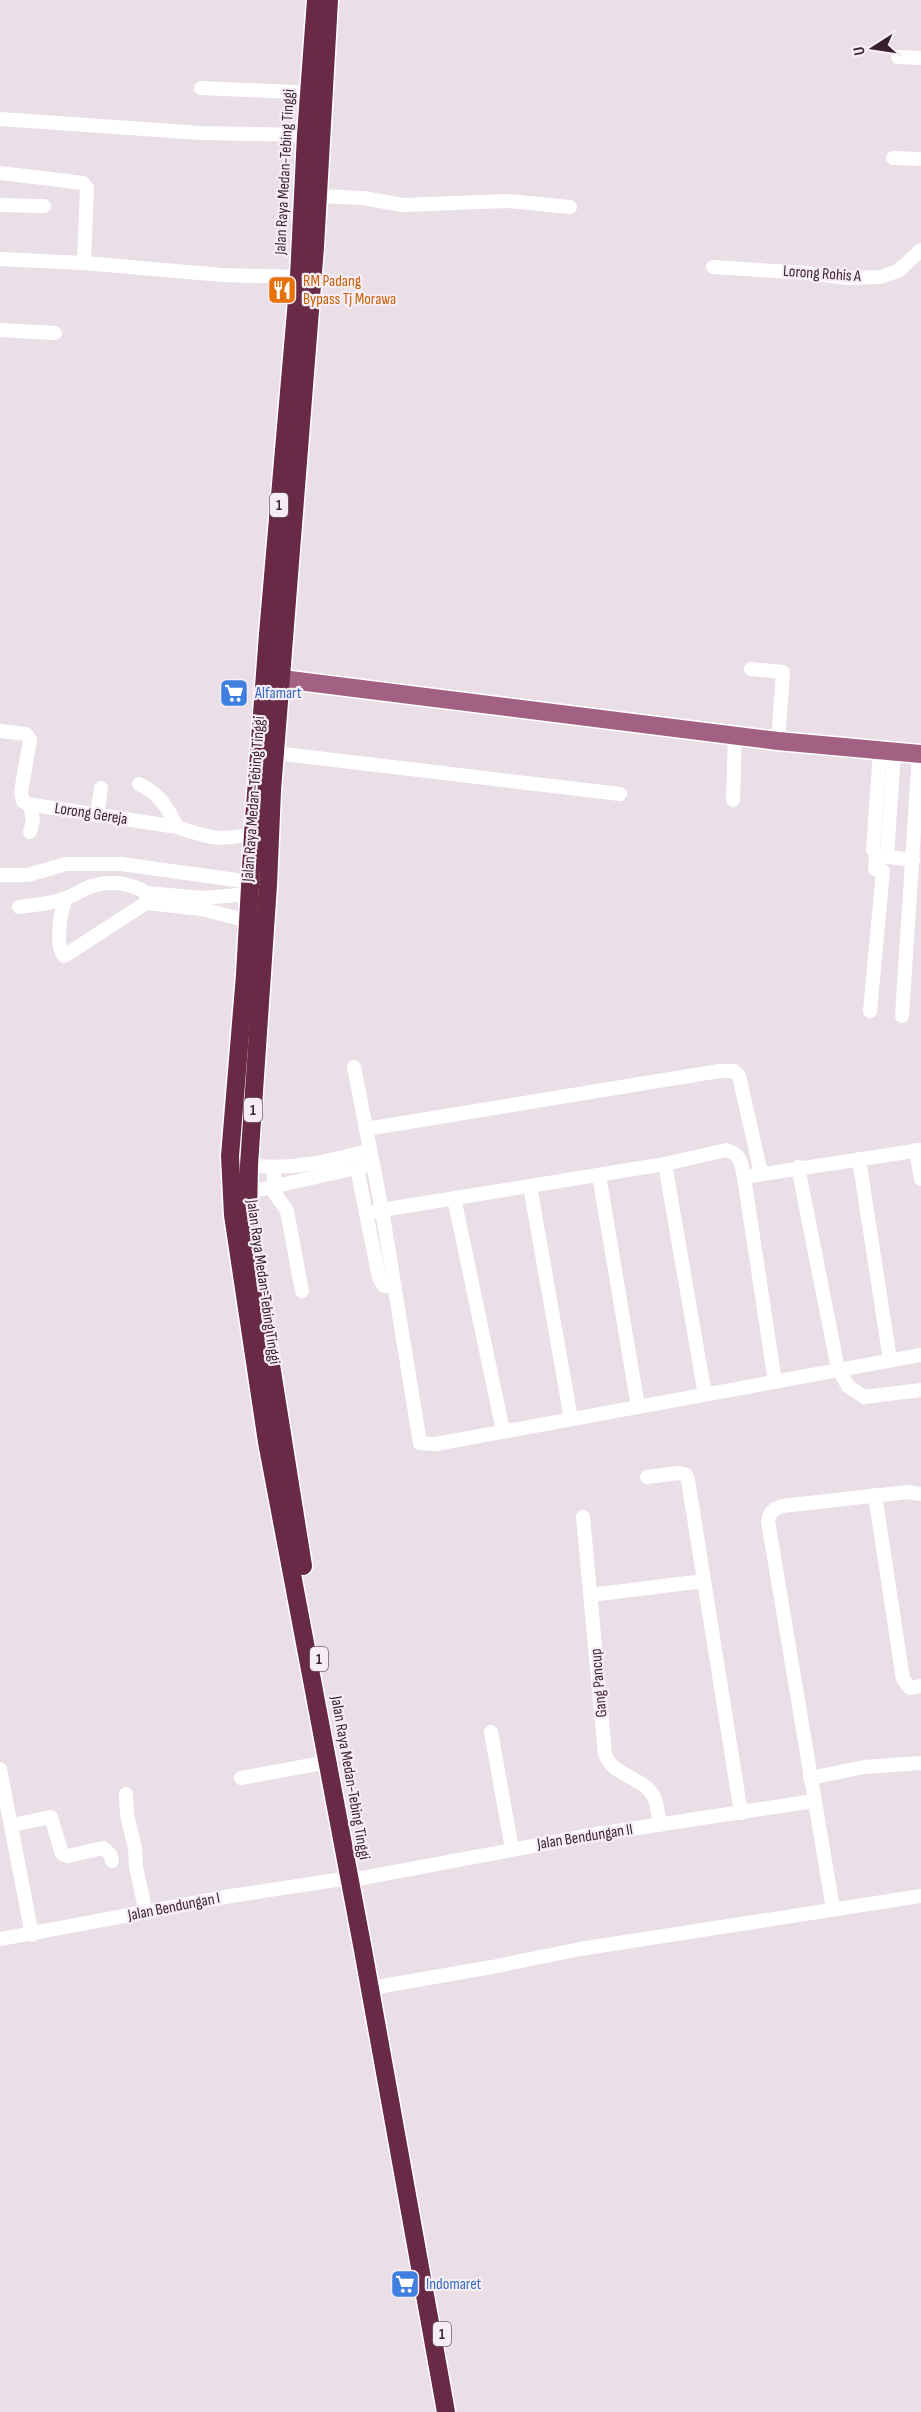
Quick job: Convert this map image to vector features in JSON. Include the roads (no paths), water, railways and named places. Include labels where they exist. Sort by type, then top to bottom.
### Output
[{"type":"highway","name":"Jalan Raya Medan-Tebing Tinggi","points":[[316,0],[318,196],[282,679],[253,976],[242,1010],[230,1156],[237,1251],[267,1442],[328,1762],[377,1987],[456,2412]]},
{"type":"highway","name":"Jalan Raya Medan-Tebing Tinggi","points":[[329,0],[316,93],[306,135],[299,277],[253,834],[248,921],[253,976],[260,1000],[249,1165],[251,1239],[353,1878],[446,2412]]},
{"type":"main road","points":[[282,679],[735,736],[920,754]]},
{"type":"street","points":[[898,57],[921,58]]},
{"type":"street","points":[[201,88],[316,93]]},
{"type":"street","points":[[0,119],[201,133],[306,135]]},
{"type":"street","points":[[893,158],[921,159]]},
{"type":"street","points":[[0,173],[83,183],[87,188],[84,263]]},
{"type":"street","points":[[318,196],[364,198],[402,205],[508,201],[570,207]]},
{"type":"street","points":[[0,205],[44,206]]},
{"type":"street","name":"Lorong Rohis A","points":[[713,267],[848,278],[881,277],[898,271],[921,250]]},
{"type":"street","points":[[0,259],[84,263],[222,275],[299,277]]},
{"type":"street","points":[[0,330],[55,333]]},
{"type":"street","points":[[751,669],[783,672],[778,741]]},
{"type":"street","points":[[0,731],[26,734],[30,740],[21,792],[23,801],[30,805],[33,820],[30,832]]},
{"type":"street","points":[[733,800],[735,736]]},
{"type":"street","points":[[873,850],[887,751]]},
{"type":"street","points":[[887,751],[887,857]]},
{"type":"street","points":[[275,753],[620,794]]},
{"type":"street","points":[[902,1016],[920,754]]},
{"type":"street","points":[[139,784],[152,790],[165,804],[177,827]]},
{"type":"street","points":[[97,816],[100,788]]},
{"type":"street","name":"Lorong Gereja","points":[[30,805],[177,827],[199,836],[217,839],[253,834]]},
{"type":"street","points":[[870,1011],[883,871],[875,870],[876,857],[913,860]]},
{"type":"street","points":[[0,875],[28,875],[66,864],[113,864],[250,888]]},
{"type":"street","points":[[19,907],[41,905],[68,898],[93,886],[116,883],[135,885],[147,898]]},
{"type":"street","points":[[202,903],[250,888]]},
{"type":"street","points":[[68,898],[61,907],[60,948],[64,956],[147,898],[202,903],[248,921]]},
{"type":"street","points":[[354,1067],[382,1210],[420,1443],[436,1444],[921,1355]]},
{"type":"street","points":[[366,1129],[719,1071],[734,1071],[739,1076],[761,1173]]},
{"type":"street","points":[[249,1165],[274,1168],[322,1163],[370,1150]]},
{"type":"street","points":[[366,1214],[665,1164],[726,1150],[734,1152],[740,1157],[744,1177],[775,1382]]},
{"type":"street","points":[[744,1177],[919,1150],[921,1179]]},
{"type":"street","points":[[859,1159],[890,1360]]},
{"type":"street","points":[[665,1164],[705,1395]]},
{"type":"street","points":[[249,1192],[373,1165]]},
{"type":"street","points":[[798,1167],[838,1369],[848,1386],[864,1397],[921,1390]]},
{"type":"street","points":[[274,1168],[276,1197],[284,1204],[287,1211],[303,1291]]},
{"type":"street","points":[[357,1168],[379,1278],[384,1286],[395,1286]]},
{"type":"street","points":[[599,1175],[638,1407]]},
{"type":"street","points":[[530,1186],[571,1419]]},
{"type":"street","points":[[454,1198],[503,1431]]},
{"type":"street","points":[[647,1477],[679,1473],[686,1475],[741,1814]]},
{"type":"street","points":[[833,1909],[769,1516],[774,1509],[782,1506],[907,1491],[921,1494]]},
{"type":"street","points":[[875,1495],[903,1679],[910,1688],[921,1686]]},
{"type":"street","name":"Gang Pancup","points":[[584,1517],[605,1754],[611,1766],[634,1778],[653,1795],[657,1803],[660,1825]]},
{"type":"street","points":[[591,1594],[704,1581]]},
{"type":"street","points":[[491,1732],[513,1849]]},
{"type":"street","points":[[241,1778],[328,1762]]},
{"type":"street","points":[[810,1778],[864,1767],[921,1762]]},
{"type":"street","points":[[0,1769],[32,1935]]},
{"type":"street","points":[[126,1794],[127,1815],[146,1913]]},
{"type":"street","name":"Jalan Bendungan II","points":[[353,1878],[513,1849],[814,1801]]},
{"type":"street","points":[[11,1825],[51,1817],[62,1854],[68,1856],[103,1848],[110,1854],[112,1861]]},
{"type":"street","name":"Jalan Bendungan I","points":[[0,1940],[231,1896],[353,1878]]},
{"type":"street","points":[[377,1987],[580,1949],[921,1896]]},
{"type":"place","name":"RM Padang Bypass Tj Morawa","points":[[282,290]]},
{"type":"place","name":"Alfamart","points":[[234,693]]},
{"type":"place","name":"Indomaret","points":[[405,2284]]}]
